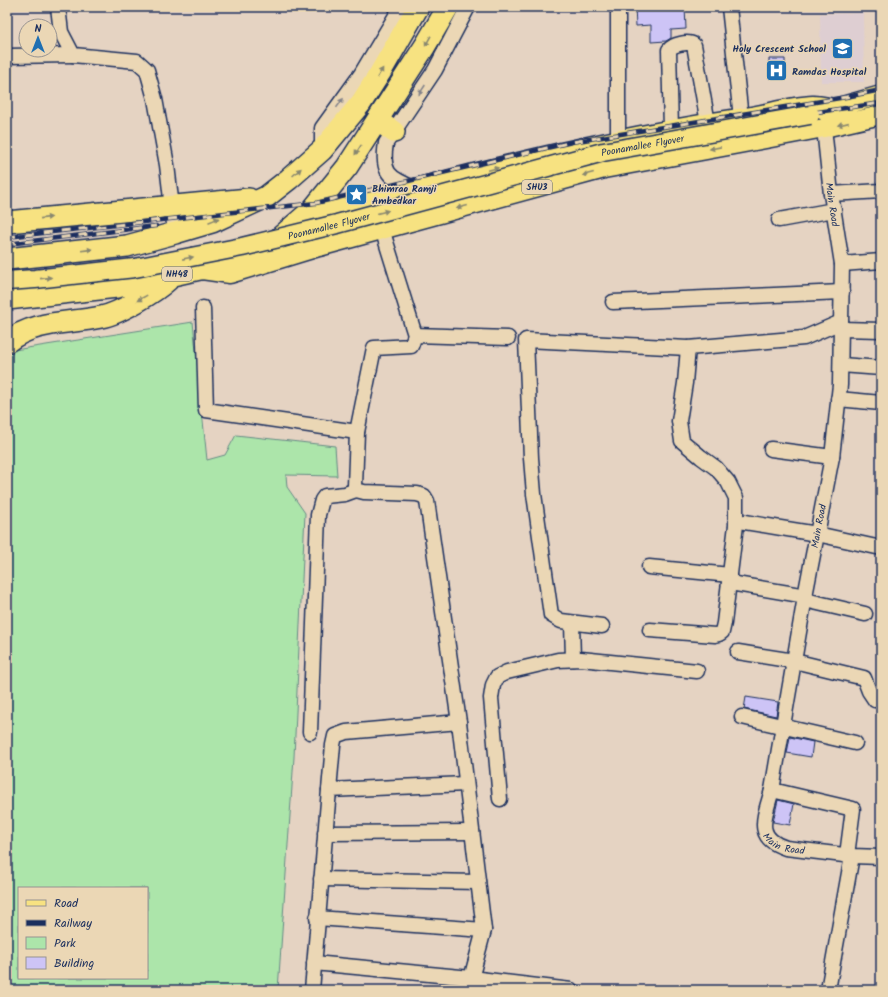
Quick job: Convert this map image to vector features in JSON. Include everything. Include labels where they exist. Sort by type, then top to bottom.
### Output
[{"type":"highway","points":[[7,259],[127,246],[212,222],[266,197],[322,150],[361,103],[418,7]]},
{"type":"highway","name":"NH48","points":[[7,299],[117,287],[173,275],[227,263],[250,256],[277,240],[313,209],[347,167],[386,126],[425,46],[448,7]]},
{"type":"highway","points":[[7,222],[266,197]]},
{"type":"highway","points":[[7,342],[24,331],[42,325],[104,317],[158,289],[173,275]]},
{"type":"highway","points":[[7,328],[27,317],[70,306],[117,287]]},
{"type":"main road","name":"SHU3","points":[[834,108],[881,95]]},
{"type":"main road","points":[[322,246],[317,223],[321,217],[331,211],[414,188],[547,155],[671,129],[814,105],[834,108]]},
{"type":"main road","name":"Poonamallee Flyover","points":[[7,281],[135,268],[248,246],[338,224],[603,152],[810,115],[834,108]]},
{"type":"main road","name":"SHU3","points":[[198,269],[230,274],[382,229],[604,170],[824,128],[881,115]]},
{"type":"street","points":[[58,7],[61,32],[73,55]]},
{"type":"street","points":[[322,150],[322,128],[361,74],[401,7]]},
{"type":"street","points":[[414,188],[398,182],[391,177],[386,169],[384,153],[386,143],[386,126],[435,70],[468,7]]},
{"type":"street","points":[[618,7],[618,140]]},
{"type":"street","points":[[729,7],[741,118]]},
{"type":"street","points":[[671,129],[669,50],[673,46],[690,43],[694,46],[708,122]]},
{"type":"street","points":[[7,56],[73,55],[137,62],[147,70],[158,114],[167,165],[175,233]]},
{"type":"street","name":"Main Road","points":[[824,128],[842,264],[841,365],[832,457],[805,598],[772,790],[764,818],[764,832],[770,840],[786,848],[881,857]]},
{"type":"street","points":[[832,194],[881,191]]},
{"type":"street","points":[[779,220],[834,210]]},
{"type":"street","points":[[356,490],[357,432],[374,348],[411,346],[415,335],[382,229]]},
{"type":"street","points":[[842,264],[881,261]]},
{"type":"street","points":[[613,302],[842,292]]},
{"type":"street","points":[[203,308],[206,410],[357,432]]},
{"type":"street","points":[[602,626],[561,621],[551,615],[534,487],[526,340],[688,348],[804,338],[841,325],[881,330]]},
{"type":"street","points":[[415,335],[508,338]]},
{"type":"street","points":[[650,630],[719,634],[722,632],[733,579],[736,498],[728,482],[716,468],[682,441],[679,421],[685,383],[688,348]]},
{"type":"street","points":[[841,365],[881,368]]},
{"type":"street","points":[[838,399],[881,403]]},
{"type":"street","points":[[771,449],[832,457]]},
{"type":"street","points":[[310,732],[318,515],[322,500],[325,496],[344,494],[356,490],[364,492],[417,494],[424,496],[427,501],[459,722],[484,930],[469,984]]},
{"type":"street","points":[[745,522],[817,534],[881,548]]},
{"type":"street","points":[[649,567],[733,579],[865,614]]},
{"type":"street","points":[[572,623],[573,659]]},
{"type":"street","points":[[738,652],[794,661],[864,678],[869,691],[875,700],[881,700]]},
{"type":"street","points":[[500,799],[491,698],[492,685],[497,677],[507,672],[558,660],[573,659],[698,671]]},
{"type":"street","points":[[742,717],[855,743]]},
{"type":"street","points":[[312,990],[317,918],[335,736],[346,732],[459,722]]},
{"type":"street","points":[[329,790],[466,784]]},
{"type":"street","points":[[772,790],[853,809],[850,855],[828,990]]},
{"type":"street","points":[[325,833],[472,832]]},
{"type":"street","points":[[321,879],[478,882]]},
{"type":"street","points":[[317,918],[484,930]]},
{"type":"street","points":[[314,963],[469,984],[570,990]]},
{"type":"shaded area","name":"Holy Crescent School","points":[[863,13],[864,82],[821,82],[820,14]]},
{"type":"green space","points":[[193,322],[207,460],[225,455],[236,435],[335,446],[337,476],[286,475],[287,487],[305,513],[294,757],[278,990],[7,990],[8,351]]},
{"type":"building","points":[[635,7],[685,7],[686,29],[671,30],[671,38],[666,41],[651,42],[651,25],[636,26]]},
{"type":"building","points":[[769,59],[785,59],[785,78],[769,78]]},
{"type":"building","points":[[746,697],[778,702],[776,716],[744,709]]},
{"type":"building","points":[[790,737],[813,742],[811,757],[787,753]]},
{"type":"building","points":[[778,800],[794,804],[790,825],[773,822]]},
{"type":"railway","points":[[7,237],[316,203],[572,142],[881,90]]},
{"type":"railway","points":[[653,135],[881,103]]},
{"type":"railway","points":[[7,244],[156,226]]},
{"type":"place","name":"Holy Crescent School","points":[[842,48]]},
{"type":"place","name":"Ramdas Hospital","points":[[776,71]]},
{"type":"place","name":"Bhimrao Ramji Ambedkar","points":[[357,194]]}]
